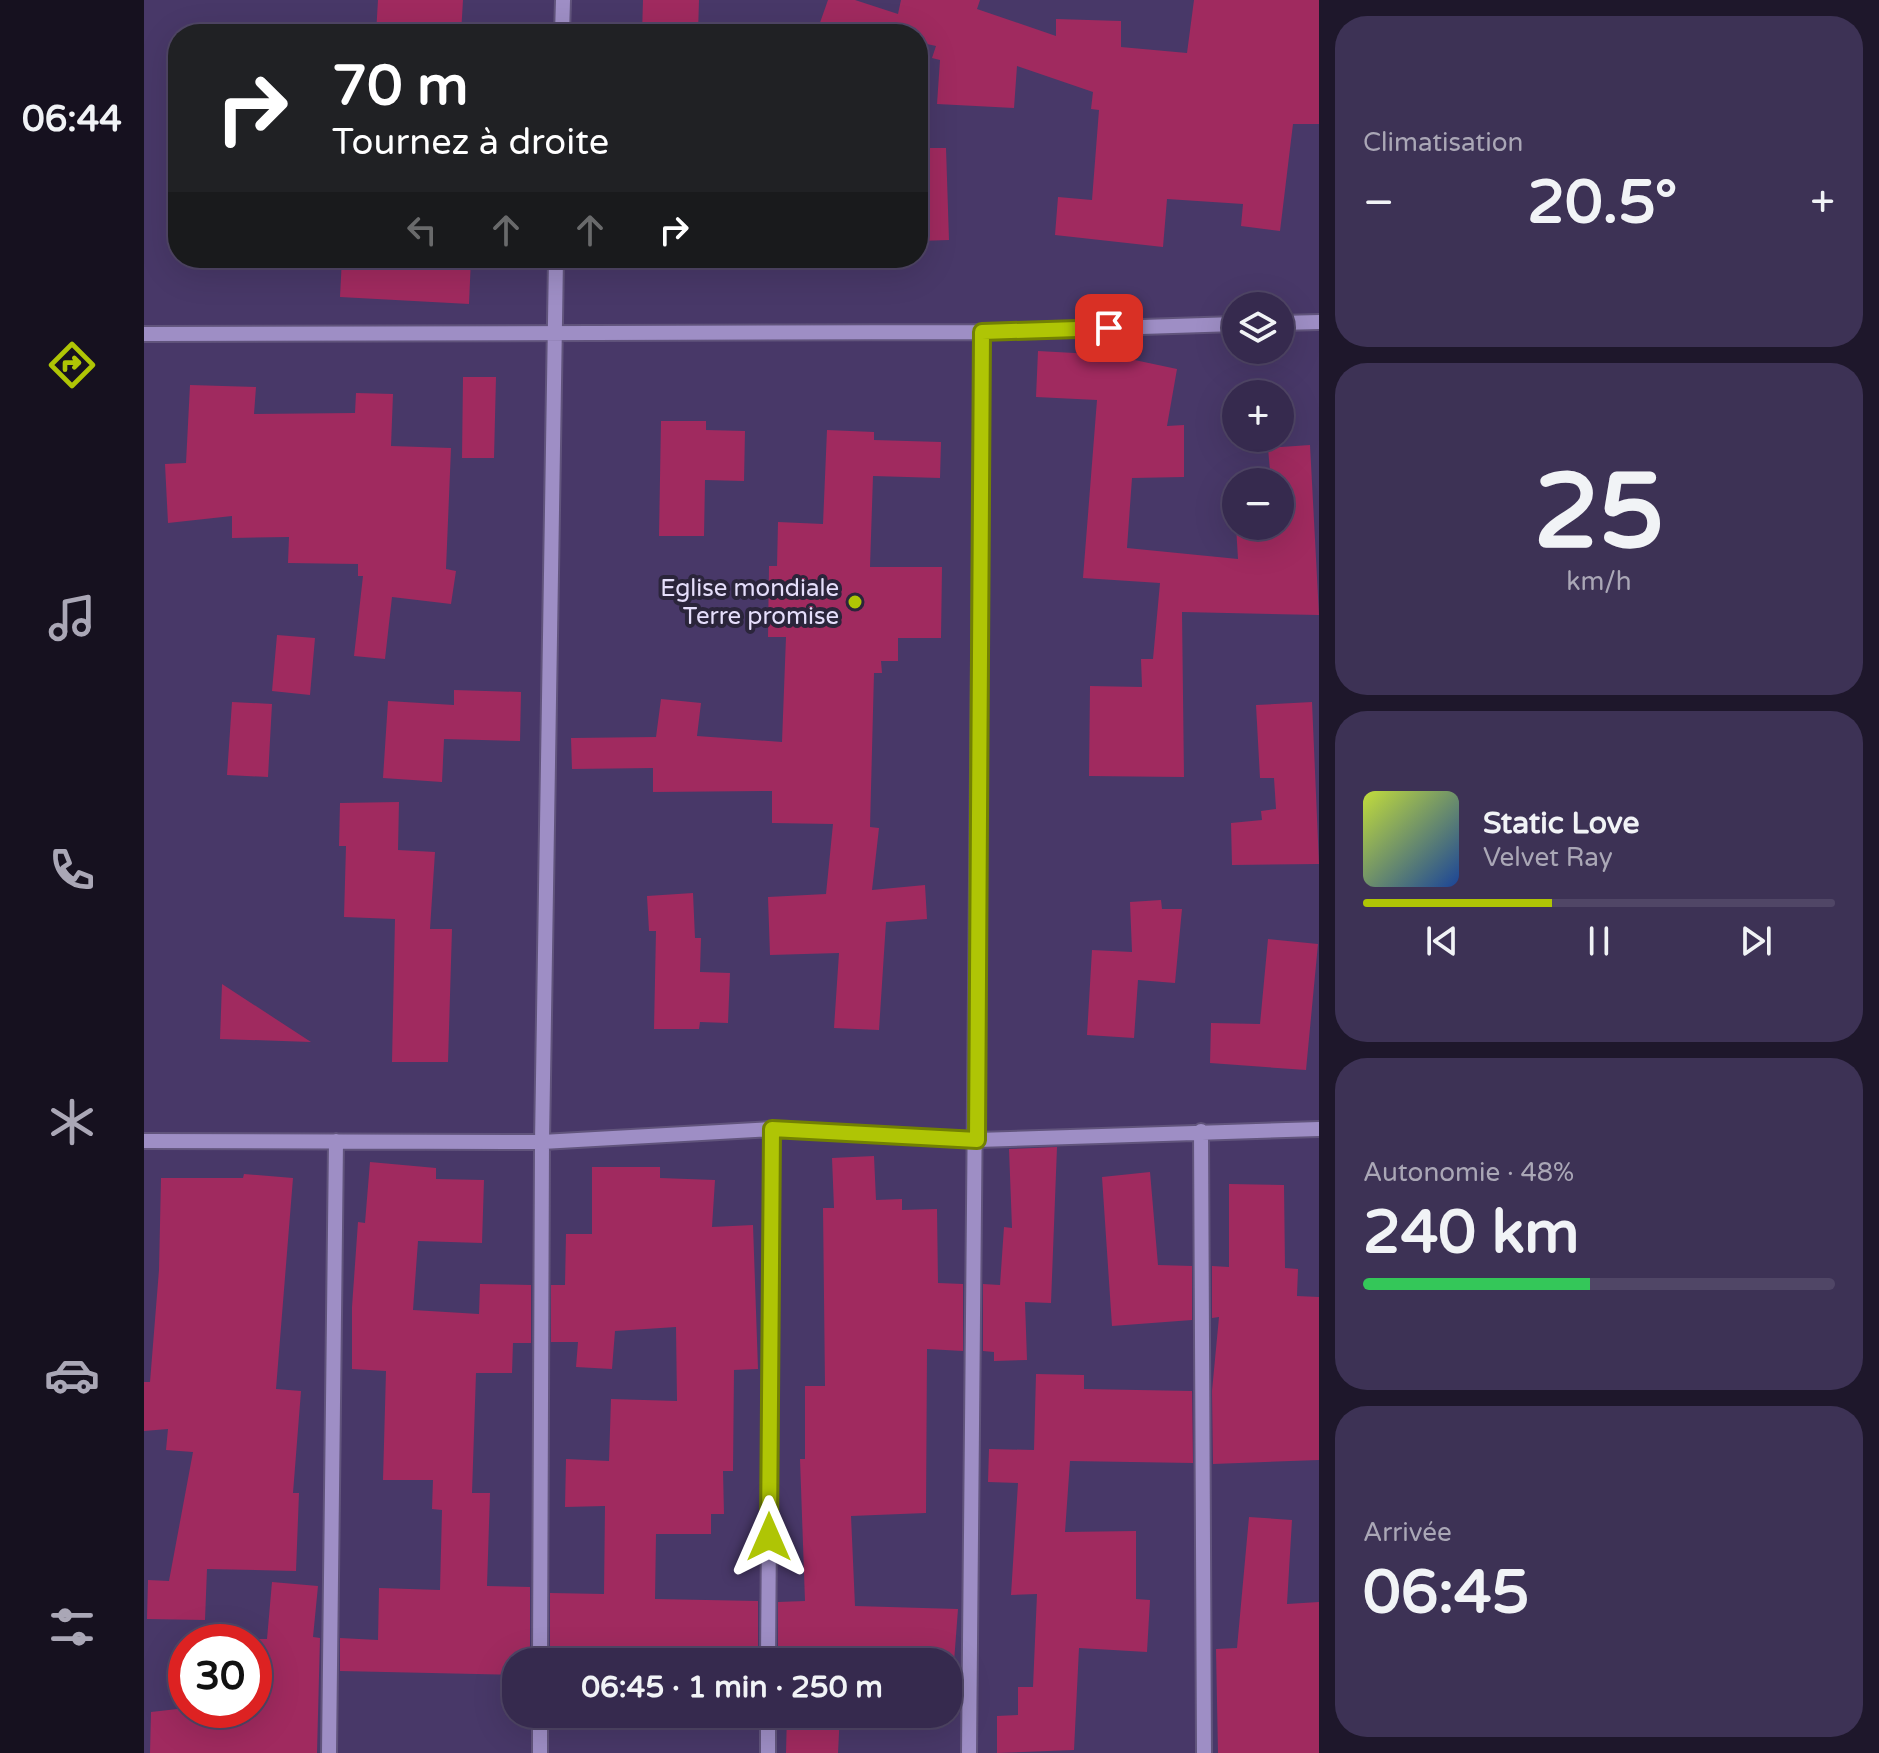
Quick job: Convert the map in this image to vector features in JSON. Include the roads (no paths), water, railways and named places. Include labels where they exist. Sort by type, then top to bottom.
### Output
[{"type":"street","points":[[562,24],[563,0]]},
{"type":"street","points":[[540,1648],[542,1142],[556,268]]},
{"type":"street","points":[[1294,323],[1319,322]]},
{"type":"street","points":[[144,334],[982,332],[1222,324]]},
{"type":"street","points":[[969,1753],[982,332]]},
{"type":"street","points":[[768,1648],[772,1129]]},
{"type":"street","points":[[144,1141],[542,1142],[772,1129],[977,1140],[1319,1129]]},
{"type":"street","points":[[1201,1131],[1204,1753]]},
{"type":"street","points":[[329,1753],[336,1141]]},
{"type":"street","points":[[540,1728],[540,1753]]},
{"type":"street","points":[[768,1728],[768,1753]]},
{"type":"place","name":"Eglise mondiale Terre promise","points":[[855,602]]}]
